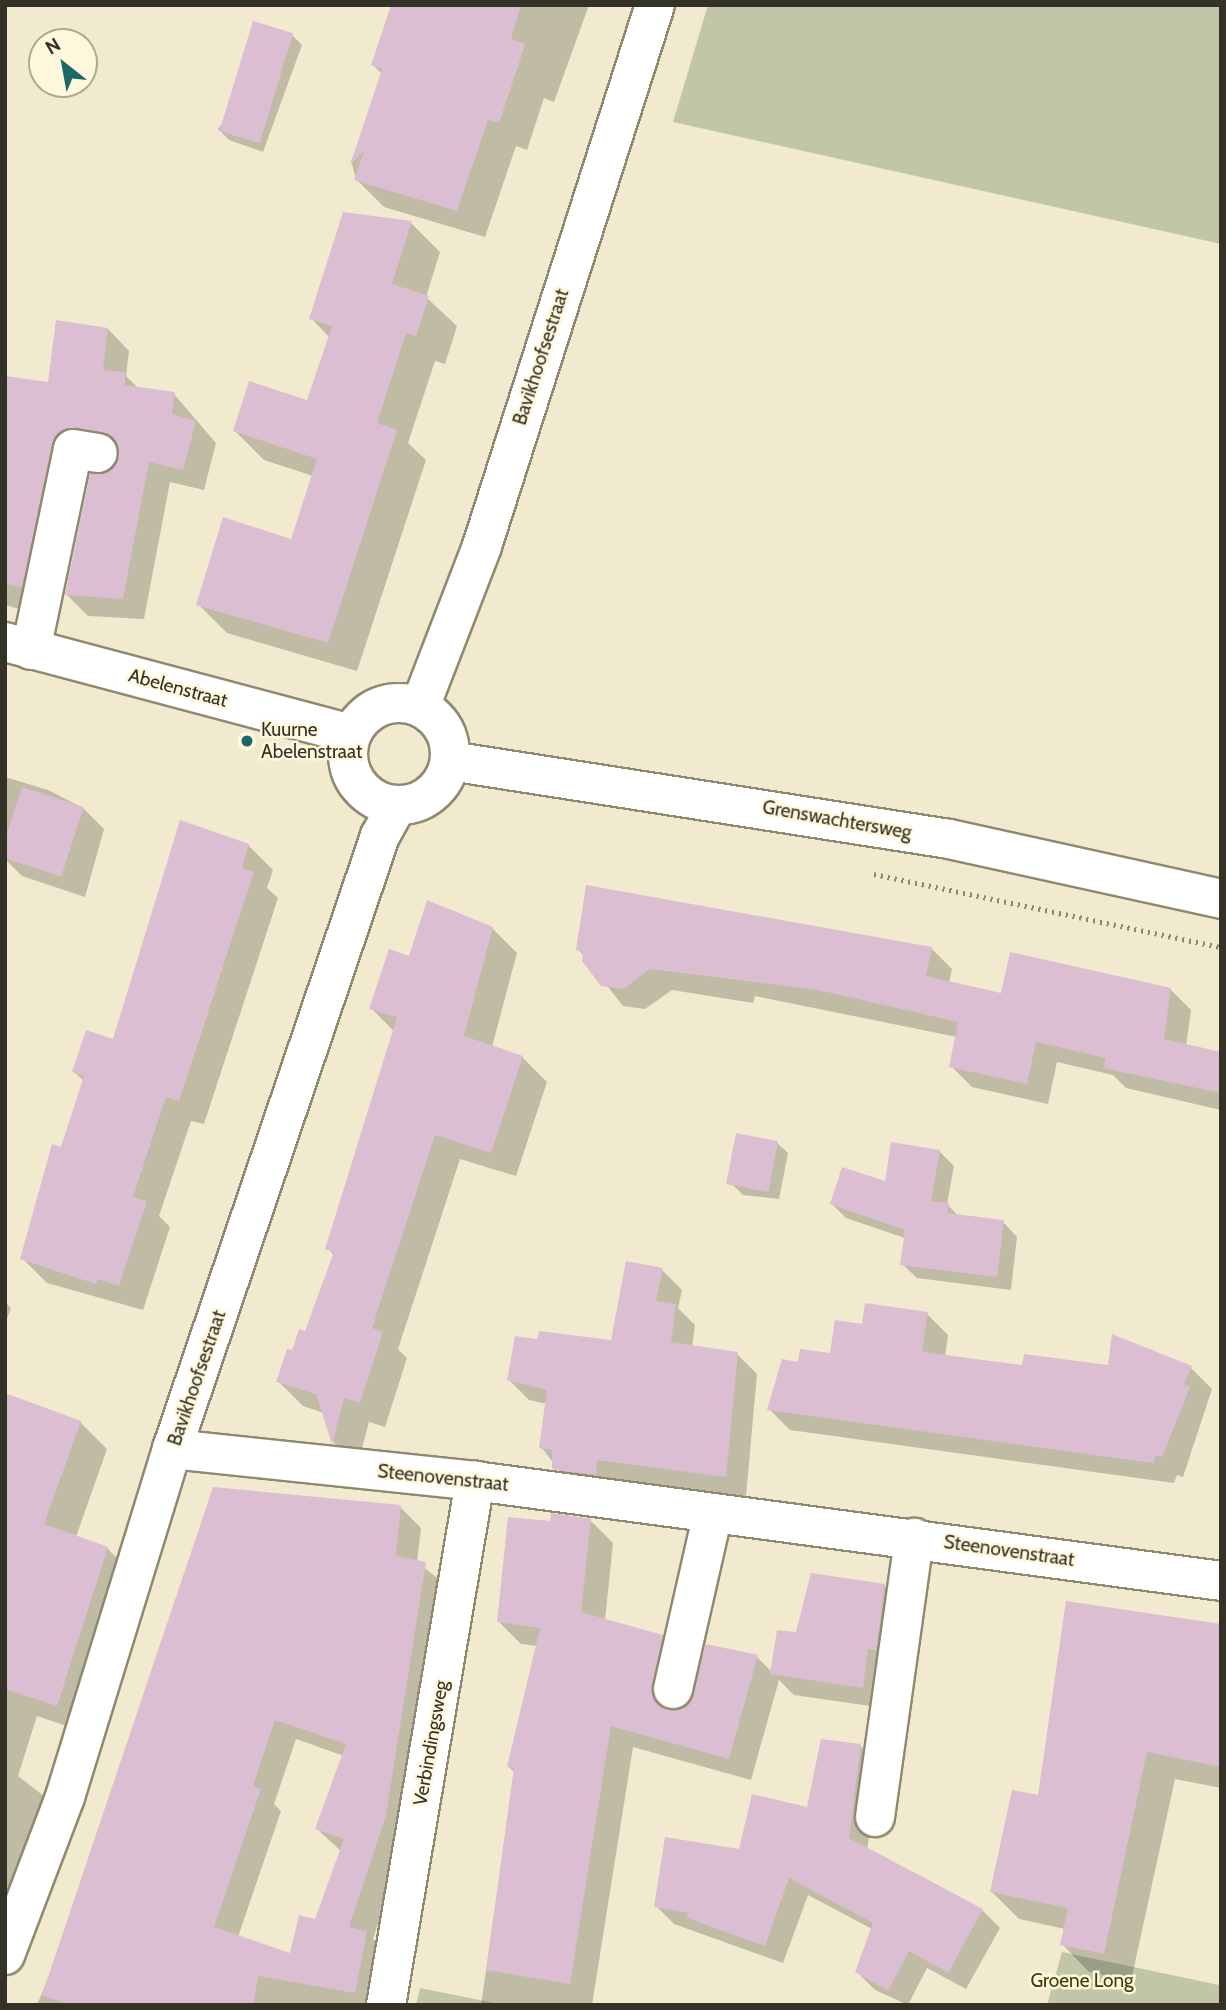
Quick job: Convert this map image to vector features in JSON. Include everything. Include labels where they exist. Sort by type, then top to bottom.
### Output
[{"type":"street","name":"Bavikhoofsestraat","points":[[420,707],[482,546],[655,5]]},
{"type":"street","points":[[18,646],[73,449],[98,453]]},
{"type":"street","name":"Abelenstraat","points":[[18,646],[351,734]]},
{"type":"street","points":[[380,706],[420,707],[443,729],[450,761],[432,793],[397,805],[356,782],[351,734],[380,706]]},
{"type":"street","name":"Grenswachtersweg","points":[[450,761],[936,837],[1221,899]]},
{"type":"street","name":"Bavikhoofsestraat","points":[[5,1955],[65,1797],[172,1449],[380,836],[397,805]]},
{"type":"street","name":"Steenovenstraat","points":[[172,1449],[475,1481],[1221,1581]]},
{"type":"street","name":"Verbindingsweg","points":[[386,2005],[475,1481]]},
{"type":"street","points":[[673,1689],[713,1513]]},
{"type":"street","points":[[875,1817],[914,1538]]},
{"type":"green space","points":[[708,5],[1221,5],[1221,244],[673,122]]},
{"type":"green space","name":"Groene Long","points":[[1062,1952],[1219,1985],[1221,1979],[1221,2005],[1047,2005]]},
{"type":"green space","points":[[420,1988],[504,2005],[416,2005]]},
{"type":"building","points":[[391,5],[521,5],[511,39],[525,44],[523,51],[499,123],[488,120],[457,211],[354,180],[364,151],[350,165],[382,69],[371,65]]},
{"type":"building","points":[[253,21],[293,33],[260,143],[219,131]]},
{"type":"building","points":[[343,212],[412,221],[392,284],[429,296],[416,336],[406,333],[377,423],[397,430],[328,643],[196,605],[223,517],[291,539],[317,459],[233,431],[249,381],[307,400],[332,326],[309,319]]},
{"type":"building","points":[[56,320],[108,328],[103,370],[125,372],[125,385],[175,392],[172,414],[196,421],[183,470],[149,462],[123,599],[65,595],[90,474],[106,473],[120,456],[111,436],[76,427],[57,434],[52,445],[22,587],[5,584],[5,376],[48,382]]},
{"type":"building","points":[[22,787],[84,807],[61,877],[5,858],[5,839]]},
{"type":"building","points":[[180,820],[249,844],[242,868],[254,872],[179,1101],[166,1097],[133,1197],[147,1201],[119,1286],[98,1279],[96,1284],[20,1259],[52,1144],[61,1147],[84,1076],[72,1072],[86,1030],[113,1039]]},
{"type":"building","points":[[586,885],[932,947],[926,976],[1001,993],[1010,952],[1171,988],[1164,1039],[1221,1052],[1221,1093],[1103,1068],[1106,1058],[1036,1042],[1027,1084],[949,1067],[958,1022],[818,990],[650,969],[623,989],[601,986],[582,961],[583,952],[576,950]]},
{"type":"building","points":[[427,900],[493,927],[464,1036],[523,1056],[491,1153],[435,1135],[372,1328],[383,1332],[360,1403],[344,1398],[332,1444],[316,1394],[276,1382],[287,1349],[292,1350],[299,1329],[305,1331],[334,1252],[325,1249],[397,1017],[369,1009],[389,949],[409,956]]},
{"type":"building","points":[[736,1133],[778,1141],[768,1192],[726,1184]]},
{"type":"building","points":[[891,1142],[940,1150],[931,1201],[949,1203],[947,1213],[1004,1220],[997,1277],[900,1265],[905,1230],[830,1204],[842,1167],[885,1181]]},
{"type":"building","points":[[626,1261],[663,1268],[656,1301],[676,1304],[671,1342],[738,1352],[726,1477],[597,1460],[596,1475],[552,1469],[552,1450],[539,1448],[547,1390],[507,1380],[515,1336],[537,1339],[539,1331],[611,1340]]},
{"type":"building","points":[[865,1303],[928,1312],[922,1352],[1022,1365],[1024,1354],[1108,1365],[1112,1334],[1192,1366],[1184,1384],[1190,1387],[1162,1457],[1156,1455],[1153,1463],[767,1410],[782,1359],[798,1362],[800,1349],[830,1353],[835,1320],[862,1324]]},
{"type":"building","points":[[5,1393],[81,1421],[44,1524],[108,1547],[57,1706],[5,1689]]},
{"type":"building","points":[[213,1487],[401,1505],[396,1556],[426,1562],[386,1815],[349,1927],[367,1931],[355,1993],[258,1976],[253,2005],[70,2005],[42,1995]],"holes":[[[275,1720],[346,1744],[315,1829],[344,1839],[315,1919],[299,1915],[290,1953],[214,1927],[261,1789],[253,1786]]]},
{"type":"building","points":[[551,1513],[591,1519],[581,1612],[663,1635],[652,1685],[659,1705],[679,1710],[689,1703],[706,1644],[758,1655],[729,1759],[611,1726],[570,1984],[486,1970],[514,1768],[507,1767],[540,1628],[497,1622],[508,1517],[550,1521]]},
{"type":"building","points":[[811,1573],[885,1584],[876,1650],[868,1649],[863,1688],[770,1674],[777,1630],[796,1632]]},
{"type":"building","points":[[1066,1601],[1221,1624],[1221,1767],[1147,1752],[1104,1954],[1060,1945],[1068,1908],[990,1892],[1012,1790],[1038,1795]]},
{"type":"building","points":[[821,1739],[861,1744],[849,1838],[983,1909],[948,1973],[909,1951],[888,1991],[855,1972],[873,1923],[789,1878],[765,1946],[687,1918],[688,1913],[654,1907],[665,1837],[739,1849],[752,1794],[807,1807]]},
{"type":"place","name":"Kuurne Abelenstraat","points":[[247,741]]}]
